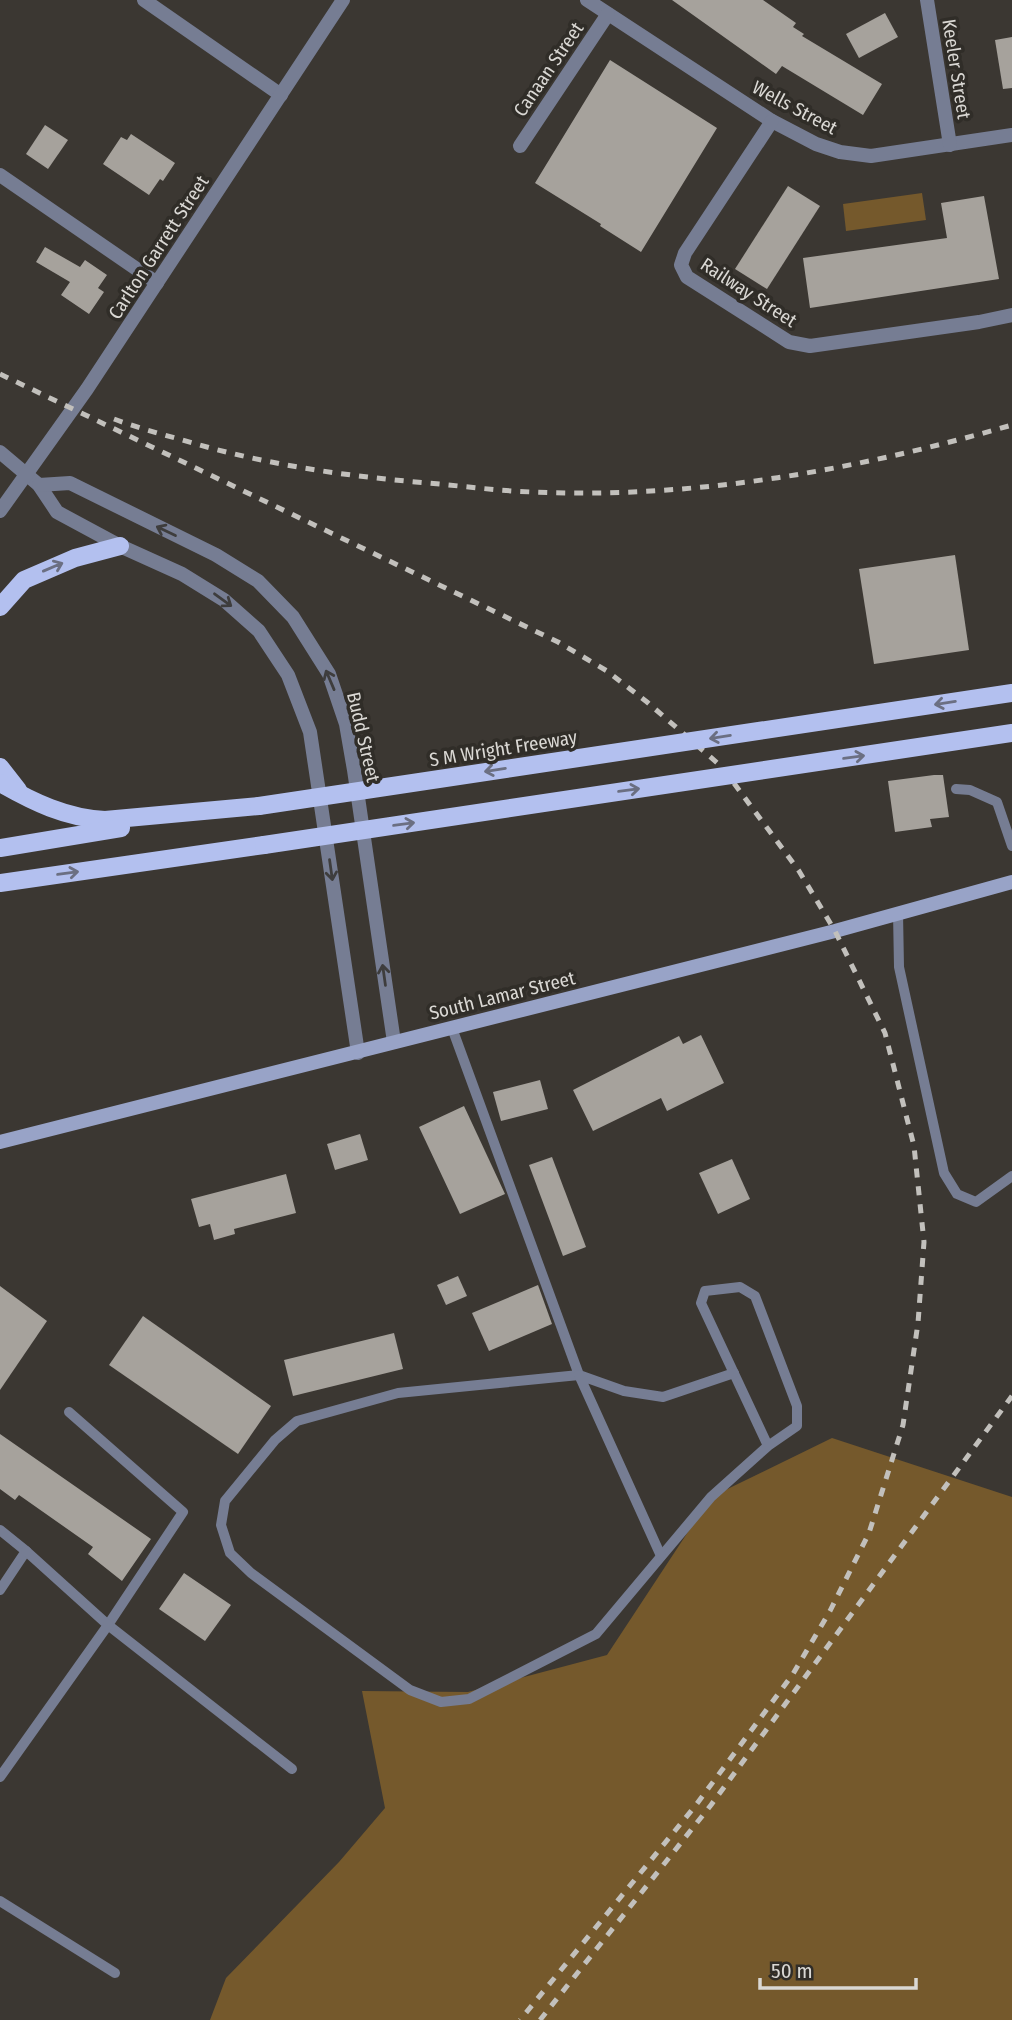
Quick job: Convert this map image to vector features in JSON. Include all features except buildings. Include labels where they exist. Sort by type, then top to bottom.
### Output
[{"type":"main road","points":[[0,607],[23,580],[75,558],[120,546]]},
{"type":"main road","name":"S M Wright Freeway","points":[[0,848],[259,806],[1012,693]]},
{"type":"main road","points":[[0,883],[1012,733]]},
{"type":"main road","points":[[0,767],[22,796]]},
{"type":"main road","points":[[0,783],[53,810],[83,819],[104,820],[259,806]]},
{"type":"main road","name":"South Lamar Street","points":[[0,1142],[1012,882]]},
{"type":"street","points":[[144,0],[281,95]]},
{"type":"street","name":"Carlton Garrett Street","points":[[0,511],[87,389],[343,0]]},
{"type":"street","name":"Wells Street","points":[[587,0],[772,121],[816,144],[840,152],[871,156],[1012,137]]},
{"type":"street","name":"Keeler Street","points":[[927,0],[950,145]]},
{"type":"street","name":"Canaan Street","points":[[520,146],[608,14]]},
{"type":"street","name":"Railway Street","points":[[772,121],[685,253],[681,265],[687,277],[789,342],[810,346],[1012,315]]},
{"type":"street","points":[[0,175],[157,283]]},
{"type":"street","points":[[0,452],[39,485],[57,512],[120,546],[182,574],[224,600],[259,631],[288,675],[310,732],[358,1052]]},
{"type":"street","name":"Budd Street","points":[[39,485],[70,483],[216,555],[258,581],[293,617],[328,674],[346,724],[394,1042]]},
{"type":"lane","points":[[956,789],[970,790],[997,802],[1012,846]]},
{"type":"lane","points":[[898,913],[899,967],[944,1173],[957,1194],[976,1202],[1012,1176]]},
{"type":"lane","points":[[452,1028],[579,1375],[661,1556]]},
{"type":"lane","points":[[734,1373],[663,1397],[624,1391],[579,1375],[398,1393],[297,1421],[275,1440],[225,1501],[221,1525],[230,1553],[251,1573],[410,1689],[441,1702],[469,1699],[596,1634],[711,1497],[768,1446],[797,1426],[797,1406],[755,1296],[740,1287],[705,1291],[701,1303],[734,1373],[768,1446]]},
{"type":"lane","points":[[0,1777],[108,1625],[183,1512],[69,1412]]},
{"type":"lane","points":[[0,1530],[108,1625],[292,1769]]},
{"type":"lane","points":[[0,1590],[26,1551]]},
{"type":"lane","points":[[0,1901],[115,1973]]},
{"type":"shaded area","points":[[922,193],[926,220],[846,231],[843,204]]},
{"type":"shaded area","points":[[832,1438],[1012,1497],[1012,2020],[210,2020],[226,1978],[339,1862],[385,1808],[362,1691],[468,1692],[607,1655],[711,1497]]},
{"type":"railway","points":[[0,374],[558,642],[607,671],[722,767],[799,871],[835,931],[885,1033],[914,1146],[924,1242],[918,1323],[903,1425],[869,1533],[830,1611],[793,1674],[696,1805],[520,2020]]},
{"type":"railway","points":[[114,419],[210,448],[333,473],[507,491],[594,493],[655,491],[776,478],[894,455],[1012,425]]},
{"type":"railway","points":[[540,2020],[711,1805],[1012,1396]]}]
